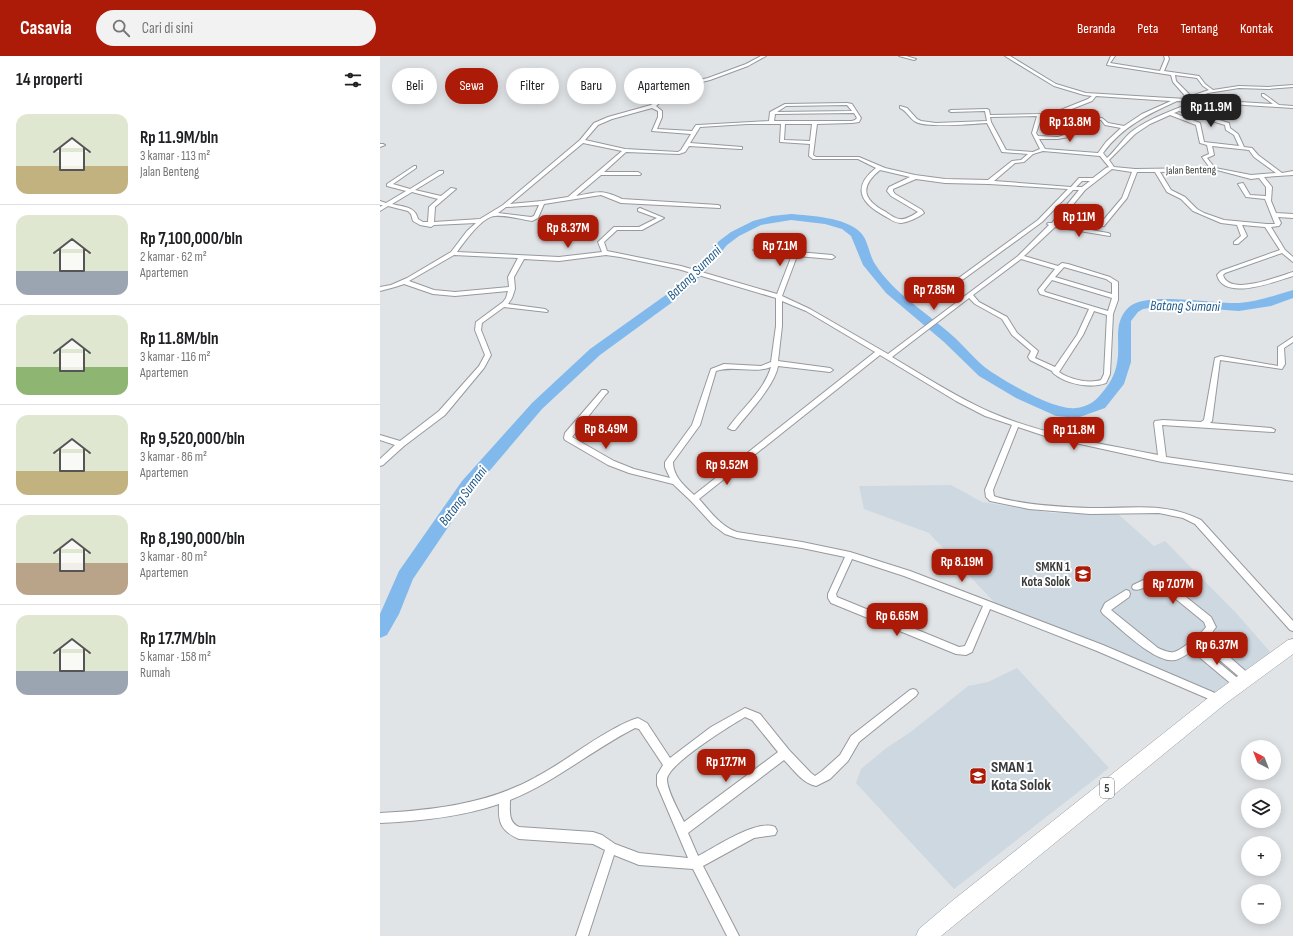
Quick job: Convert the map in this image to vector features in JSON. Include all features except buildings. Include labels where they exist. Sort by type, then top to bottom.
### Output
[{"type":"highway","name":"5","points":[[926,936],[1219,699],[1293,645]]},
{"type":"street","points":[[380,290],[405,282],[453,253],[462,239],[481,221],[505,206],[582,141],[592,127],[599,122],[653,106],[676,87],[709,79],[747,65],[764,56]]},
{"type":"street","points":[[901,56],[914,59]]},
{"type":"street","points":[[1007,56],[1055,85],[1095,95],[1177,100],[1188,99],[1212,91],[1246,87],[1268,88],[1293,86]]},
{"type":"street","points":[[1113,56],[1107,63],[1123,67],[1198,77],[1204,85],[1212,91]]},
{"type":"street","points":[[1162,72],[1167,59],[1166,56]]},
{"type":"street","points":[[1173,73],[1174,81],[1188,99],[1198,101],[1293,107]]},
{"type":"street","points":[[902,107],[908,110],[918,122],[943,124],[1060,112],[1089,100],[1095,95]]},
{"type":"street","points":[[1264,95],[1278,106]]},
{"type":"street","points":[[1101,155],[1100,153],[1124,127],[1140,116],[1177,100]]},
{"type":"street","points":[[1107,160],[1132,134],[1147,123],[1198,101]]},
{"type":"street","points":[[582,141],[625,150],[681,153],[698,126],[771,122],[855,122],[859,118],[850,105],[783,105],[772,113],[771,122]]},
{"type":"street","points":[[653,106],[660,111],[660,117],[654,130],[694,133]]},
{"type":"street","points":[[951,111],[987,110],[988,119],[1003,151],[1033,153]]},
{"type":"street","points":[[1180,110],[1227,124],[1228,130],[1236,134],[1242,147]]},
{"type":"street","points":[[772,113],[855,112]]},
{"type":"street","points":[[1060,112],[1070,116],[1102,119],[1106,123],[1124,127]]},
{"type":"street","points":[[1170,113],[1198,124],[1202,143],[1251,149],[1255,155],[1281,174]]},
{"type":"street","points":[[1040,115],[1034,132],[1035,137],[1043,150]]},
{"type":"street","points":[[1035,137],[1056,138],[1066,136],[1070,128],[1081,124],[1082,117]]},
{"type":"street","points":[[783,122],[782,141],[813,143]]},
{"type":"street","points":[[815,122],[811,153],[813,157],[859,158],[879,168],[915,177],[945,181],[989,182],[1083,189]]},
{"type":"street","points":[[687,144],[740,148]]},
{"type":"street","points":[[1209,145],[1212,155],[1204,157],[1214,169]]},
{"type":"street","points":[[569,198],[625,150]]},
{"type":"street","points":[[888,357],[1020,257],[1053,225],[1083,189],[1104,171],[1112,168],[1107,160],[1101,155],[1043,150],[1025,157],[1022,161],[1014,162],[989,182]]},
{"type":"street","points":[[414,167],[389,185],[442,198]]},
{"type":"street","points":[[879,168],[868,178],[864,190],[866,200],[875,208],[897,221],[921,213],[893,195],[890,191],[891,188],[915,177]]},
{"type":"street","name":"Jalan Benteng","points":[[1112,168],[1134,171],[1214,169],[1226,170],[1245,176],[1293,173]]},
{"type":"street","points":[[1102,225],[1124,198],[1134,171]]},
{"type":"street","points":[[1157,171],[1167,189],[1183,198],[1199,213],[1223,222],[1267,226],[1278,224],[1268,198],[1269,187],[1260,176]]},
{"type":"street","points":[[380,209],[441,172]]},
{"type":"street","points":[[599,173],[638,174]]},
{"type":"street","points":[[932,300],[1040,221],[1083,178],[1094,180]]},
{"type":"street","points":[[1241,184],[1248,196],[1268,198]]},
{"type":"street","points":[[430,224],[432,207],[453,189]]},
{"type":"street","points":[[505,206],[542,203],[601,193],[621,201],[718,207]]},
{"type":"street","points":[[380,203],[410,210],[417,222],[430,224],[481,221]]},
{"type":"street","points":[[494,214],[532,219],[536,217],[542,203]]},
{"type":"street","points":[[605,253],[601,242],[614,228],[640,229],[661,218],[640,210]]},
{"type":"street","points":[[1275,216],[1293,216]]},
{"type":"street","points":[[1040,221],[1053,225],[1108,235]]},
{"type":"street","points":[[1236,243],[1244,236],[1239,224]]},
{"type":"street","points":[[1267,226],[1283,251],[1293,260]]},
{"type":"street","points":[[732,428],[770,378],[774,368],[778,333],[779,297],[797,242]]},
{"type":"street","points":[[756,250],[832,257]]},
{"type":"street","points":[[1283,251],[1223,272],[1220,275],[1221,279],[1227,285],[1237,288],[1258,284],[1293,274]]},
{"type":"street","points":[[453,253],[559,259],[605,253],[679,267],[779,297],[808,310],[959,399],[988,414],[1048,435],[1162,459],[1293,478]]},
{"type":"street","points":[[1020,257],[1059,268]]},
{"type":"street","points":[[380,462],[401,444],[438,417],[482,367],[488,355],[478,330],[479,322],[503,305],[511,295],[512,277],[522,258]]},
{"type":"street","points":[[970,295],[977,303],[1005,318],[1014,334],[1035,351],[1031,357],[1032,359],[1056,370],[1057,374],[1064,378],[1095,384],[1104,381],[1107,374],[1110,314],[1115,298],[1115,282],[1111,279],[1062,265],[1042,290],[1042,293],[1110,314]]},
{"type":"street","points":[[1051,278],[1115,298]]},
{"type":"street","points":[[405,282],[433,292],[455,294],[512,289]]},
{"type":"street","points":[[503,305],[545,311]]},
{"type":"street","points":[[1056,370],[1080,335],[1092,309]]},
{"type":"street","points":[[1203,426],[1209,420],[1217,359],[1221,358],[1280,368],[1282,364],[1281,347],[1293,339]]},
{"type":"street","points":[[694,499],[880,352]]},
{"type":"street","points":[[830,370],[774,363],[762,368],[724,366],[713,370],[696,425],[670,462],[668,468],[676,482],[716,523],[728,532],[737,535],[802,545],[850,555],[907,573],[1100,648],[1219,699]]},
{"type":"street","points":[[604,392],[568,435],[568,438],[610,463],[632,471],[676,482]]},
{"type":"street","points":[[1162,459],[1158,423],[1163,422],[1271,430]]},
{"type":"street","points":[[1016,424],[989,490],[988,494],[993,499],[1031,507],[1089,511],[1153,510],[1181,514],[1190,517],[1198,522],[1293,626]]},
{"type":"street","points":[[380,436],[401,444]]},
{"type":"street","points":[[850,555],[832,594],[832,598],[834,600],[959,651],[966,651],[969,649],[988,604]]},
{"type":"street","points":[[1126,594],[1108,606],[1106,611],[1155,651],[1166,656],[1175,656],[1201,638],[1212,627],[1210,623],[1160,580],[1154,578],[1136,587]]},
{"type":"street","points":[[1201,638],[1243,681]]},
{"type":"street","points":[[1192,645],[1243,681]]},
{"type":"street","points":[[733,936],[696,864],[662,785],[662,778],[669,765],[688,749],[745,712],[756,717],[785,753],[807,777],[812,780],[816,780],[826,774],[844,758],[855,739],[913,693]]},
{"type":"street","points":[[380,818],[416,816],[442,812],[505,797],[534,784],[633,724],[638,723],[644,726],[669,765]]},
{"type":"street","points":[[681,831],[785,753]]},
{"type":"street","points":[[505,797],[504,820],[508,828],[513,831],[519,833],[588,837],[598,839],[611,848],[639,860],[696,864],[753,833],[771,831]]},
{"type":"street","points":[[582,936],[611,848]]},
{"type":"shaded area","name":"SMKN 1 Kota Solok","points":[[951,485],[982,502],[1052,513],[1118,514],[1154,546],[1165,541],[1237,614],[1271,653],[1215,694],[1107,646],[994,602],[929,533],[864,509],[859,486]]},
{"type":"shaded area","name":"SMAN 1 Kota Solok","points":[[1017,668],[1109,768],[954,889],[856,783],[861,769],[885,749],[912,731],[968,686],[988,682]]},
{"type":"waterway","name":"Batang Sumani","points":[[380,630],[390,614],[405,576],[468,485],[537,406],[595,352],[674,295],[701,269],[723,243],[735,234],[757,223],[772,219],[791,217],[826,221],[846,227],[856,234],[869,265],[890,290],[949,339],[984,373],[1021,395],[1056,411],[1077,413],[1100,405],[1117,384],[1124,362],[1125,321],[1134,309],[1140,306],[1157,303],[1184,303],[1239,307],[1271,302],[1293,294]]},
{"type":"place","name":"SMKN 1 Kota Solok","points":[[1083,574]]},
{"type":"place","name":"SMAN 1 Kota Solok","points":[[978,776]]}]
